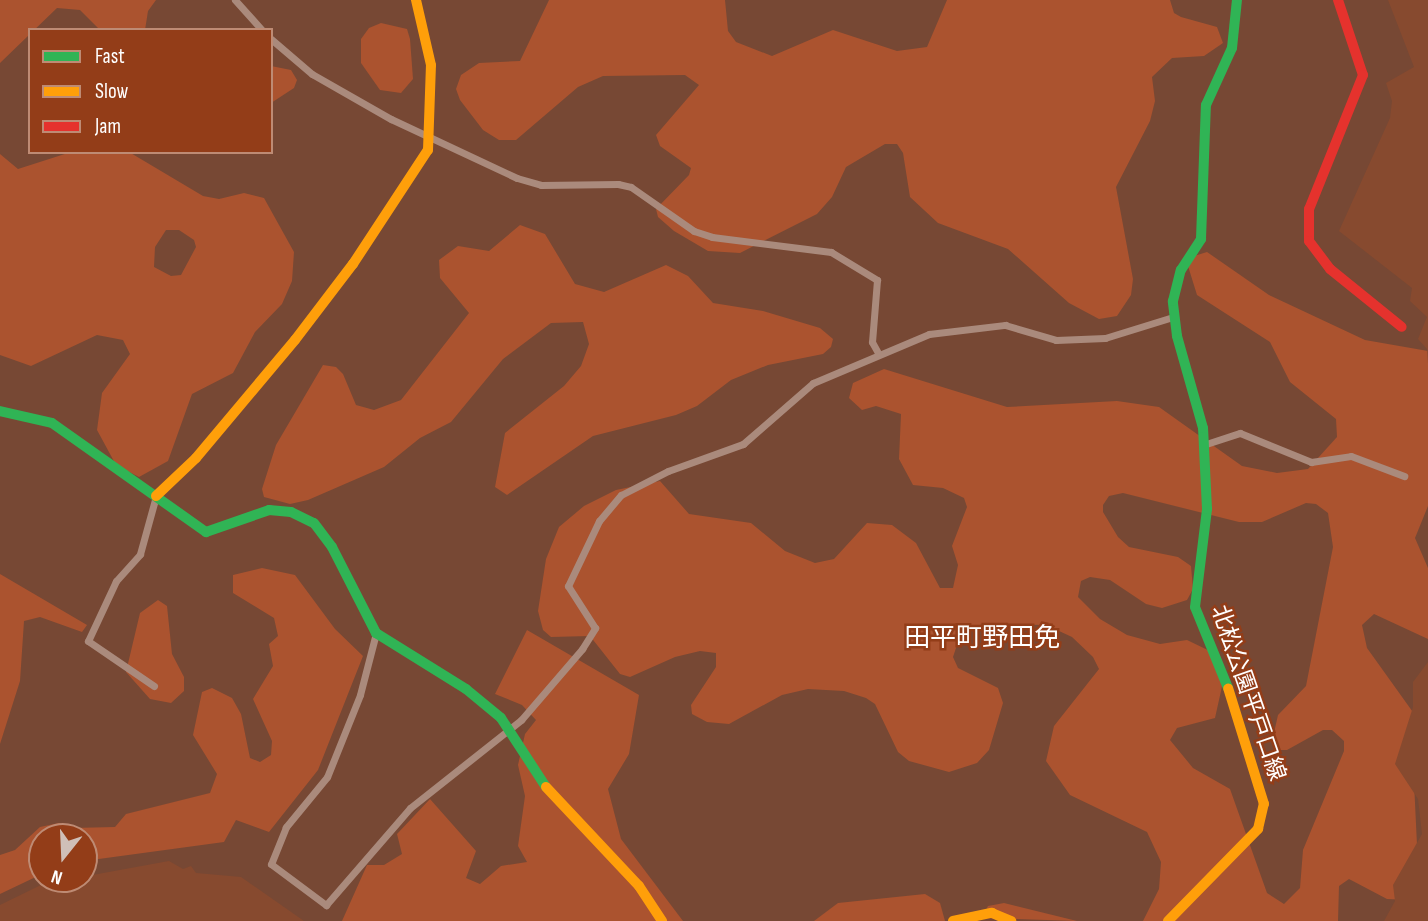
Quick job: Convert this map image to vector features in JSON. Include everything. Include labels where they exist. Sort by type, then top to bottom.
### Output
[{"type":"main road","points":[[156,496],[211,441],[330,295],[421,163],[432,135],[431,65],[416,0]]},
{"type":"main road","name":"北松公園平戸口線","points":[[1168,921],[1258,829],[1264,804],[1241,722],[1195,607],[1207,509],[1200,405],[1173,317],[1181,270],[1201,239],[1206,105],[1232,48],[1237,0]]},
{"type":"main road","points":[[1338,0],[1363,75],[1309,209],[1310,241],[1330,269],[1402,327]]},
{"type":"main road","points":[[0,411],[52,423],[156,496],[175,515],[205,532],[269,510],[305,517],[323,532],[376,633],[489,706],[510,729],[556,802],[639,886],[662,921]]},
{"type":"main road","points":[[953,921],[985,913],[1011,921]]},
{"type":"street","points":[[235,0],[260,28]]},
{"type":"street","points":[[273,41],[312,74],[391,119],[432,135],[463,155],[541,185],[631,187],[675,220],[712,237],[831,252],[877,280],[872,342],[878,353]]},
{"type":"street","points":[[376,633],[360,695],[327,777],[295,813],[274,851],[271,864],[293,884],[326,905],[410,808],[510,729],[537,704],[595,628],[568,586],[573,566],[612,502],[668,471],[756,437],[813,383],[864,365],[878,353],[891,352],[943,331],[1005,325],[1056,340],[1105,338],[1173,317]]},
{"type":"street","points":[[1202,445],[1240,433],[1298,458],[1311,461],[1351,456],[1404,476]]},
{"type":"street","points":[[154,685],[88,641],[116,581],[141,554],[156,496]]},
{"type":"shaded area","points":[[0,0],[156,0],[148,11],[145,28],[98,28],[80,10],[57,8],[36,28],[28,28],[28,36],[0,63]]},
{"type":"shaded area","points":[[549,0],[725,0],[728,31],[736,42],[772,56],[833,30],[897,51],[927,47],[947,0],[1170,0],[1174,13],[1217,27],[1223,43],[1204,56],[1172,58],[1152,77],[1155,101],[1150,121],[1116,187],[1133,279],[1131,295],[1117,316],[1099,319],[1069,303],[1008,249],[938,223],[910,197],[903,153],[897,144],[885,144],[846,167],[832,197],[817,214],[740,253],[708,251],[674,231],[658,217],[656,209],[689,175],[691,168],[660,146],[656,135],[699,85],[685,75],[603,76],[578,87],[516,140],[499,140],[483,130],[460,100],[456,89],[461,75],[479,63],[520,61]]},
{"type":"shaded area","points":[[1388,0],[1428,0],[1428,364],[1427,349],[1418,339],[1427,317],[1410,301],[1412,288],[1339,231],[1390,118],[1392,101],[1386,83],[1414,67]]},
{"type":"shaded area","points":[[381,23],[407,29],[410,39],[413,79],[401,93],[380,90],[361,63],[361,39],[369,28]]},
{"type":"shaded area","points":[[273,66],[291,70],[297,80],[294,88],[273,102]]},
{"type":"shaded area","points":[[0,154],[18,169],[65,154],[132,154],[203,196],[219,199],[244,193],[264,198],[294,252],[292,281],[282,304],[255,332],[233,373],[192,394],[168,461],[139,477],[116,465],[97,430],[102,393],[130,354],[123,340],[97,335],[31,366],[0,355]],"holes":[[[166,230],[179,230],[194,240],[196,247],[181,275],[171,276],[154,267],[155,247]]]},
{"type":"shaded area","points":[[520,225],[545,234],[575,284],[604,292],[666,265],[688,276],[713,303],[763,311],[820,328],[833,339],[831,347],[823,354],[768,365],[731,380],[697,406],[676,415],[593,436],[507,495],[495,487],[505,433],[564,386],[581,366],[589,344],[583,322],[551,323],[503,359],[451,422],[420,438],[384,467],[308,500],[290,504],[264,497],[262,489],[276,445],[323,365],[336,367],[343,374],[356,405],[374,410],[401,400],[469,313],[440,278],[439,260],[458,246],[489,251]]},
{"type":"shaded area","points":[[1207,252],[1269,295],[1365,340],[1428,351],[1428,506],[1415,538],[1428,568],[1428,639],[1374,614],[1362,625],[1367,648],[1420,722],[1414,782],[1418,866],[1409,900],[1387,899],[1349,879],[1339,886],[1338,921],[1143,921],[1159,889],[1161,862],[1147,832],[1070,795],[1046,761],[1054,726],[1099,669],[1093,657],[1072,637],[1046,625],[982,624],[960,636],[953,657],[958,668],[998,688],[1003,703],[989,750],[977,763],[949,772],[909,761],[898,752],[875,704],[866,698],[844,691],[808,689],[782,695],[729,724],[707,722],[692,714],[691,705],[716,667],[716,653],[700,651],[675,657],[630,677],[620,674],[590,636],[551,637],[543,630],[538,611],[546,559],[559,527],[584,506],[616,490],[660,481],[689,514],[751,523],[785,551],[815,563],[834,559],[867,523],[892,525],[916,543],[940,588],[953,588],[958,565],[952,546],[967,507],[964,498],[943,488],[913,485],[899,459],[901,414],[876,406],[862,410],[849,398],[853,383],[884,369],[1007,407],[1117,401],[1159,407],[1242,466],[1277,473],[1308,469],[1337,437],[1336,419],[1290,382],[1270,342],[1197,295],[1188,266],[1191,257]],"holes":[[[1123,493],[1239,522],[1262,522],[1306,503],[1316,504],[1328,513],[1333,547],[1306,686],[1278,715],[1273,737],[1278,750],[1287,750],[1323,730],[1332,730],[1344,741],[1344,751],[1303,850],[1300,888],[1284,904],[1267,893],[1230,789],[1193,768],[1170,740],[1177,728],[1215,718],[1223,682],[1214,653],[1187,640],[1160,644],[1127,635],[1100,619],[1078,597],[1081,581],[1090,577],[1110,580],[1146,604],[1162,608],[1187,600],[1193,589],[1191,566],[1178,557],[1129,547],[1118,537],[1103,512],[1103,505],[1109,496]]]},
{"type":"shaded area","points":[[262,568],[295,575],[335,629],[363,656],[318,770],[269,832],[236,820],[224,842],[98,859],[98,827],[115,827],[126,814],[210,793],[217,774],[193,735],[202,692],[212,688],[232,698],[241,714],[250,758],[260,762],[271,755],[272,741],[253,699],[273,666],[269,644],[278,636],[274,618],[233,593],[233,575]]},
{"type":"shaded area","points":[[0,574],[87,625],[82,632],[40,617],[24,621],[20,681],[0,744]]},
{"type":"shaded area","points":[[158,600],[167,606],[172,654],[184,677],[184,691],[171,703],[150,699],[126,672],[140,613]]},
{"type":"shaded area","points":[[527,630],[639,695],[629,754],[608,789],[621,839],[683,921],[342,921],[367,865],[384,865],[402,854],[397,834],[430,799],[476,851],[466,878],[480,884],[501,866],[527,862],[518,846],[525,796],[518,765],[525,734],[536,720],[522,705],[495,694]]},
{"type":"shaded area","points":[[1428,662],[1428,921],[1384,921],[1395,901],[1393,885],[1422,834],[1418,799],[1395,764],[1413,707],[1413,682]]},
{"type":"shaded area","points":[[28,838],[28,881],[0,894],[0,855],[15,850]]},
{"type":"shaded area","points":[[169,861],[183,869],[191,866],[196,873],[241,877],[304,921],[0,921],[0,905],[28,891],[98,893],[98,874]]},
{"type":"shaded area","points":[[925,894],[940,903],[945,921],[814,921],[838,903]]},
{"type":"shaded area","points":[[1004,903],[1077,921],[982,918],[988,906]]},
{"type":"traffic: fast","points":[[1228,688],[1195,607],[1207,509],[1203,428],[1177,336],[1173,301],[1181,270],[1201,239],[1206,105],[1232,48],[1237,0]]},
{"type":"traffic: fast","points":[[0,411],[52,423],[206,532],[269,510],[291,512],[314,523],[332,547],[376,633],[466,689],[501,718],[546,787]]},
{"type":"traffic: slow","points":[[156,496],[196,458],[295,340],[353,264],[428,150],[431,65],[416,0]]},
{"type":"traffic: slow","points":[[1168,921],[1258,829],[1264,804],[1228,688]]},
{"type":"traffic: slow","points":[[546,787],[639,886],[662,921]]},
{"type":"traffic: slow","points":[[953,921],[992,913],[1011,921]]},
{"type":"traffic: jam","points":[[1338,0],[1363,75],[1309,209],[1309,241],[1330,269],[1402,327]]},
{"type":"district","name":"田平町野田免","points":[[982,639]]}]
